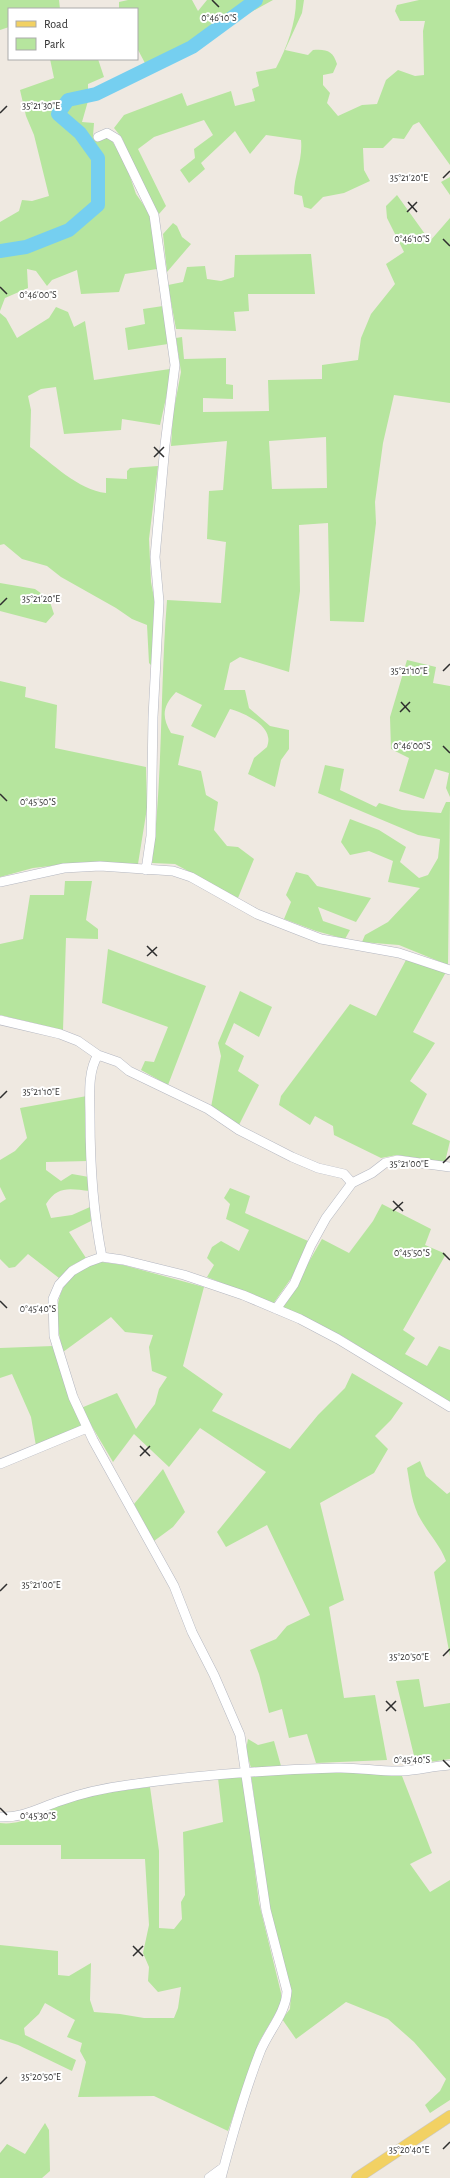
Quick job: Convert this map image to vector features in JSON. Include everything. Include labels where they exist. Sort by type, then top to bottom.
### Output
[{"type":"main road","points":[[357,2178],[450,2116]]},
{"type":"street","points":[[98,137],[107,133],[117,139],[154,215],[175,365],[165,445],[155,557],[159,602],[153,717],[151,836],[146,870]]},
{"type":"street","points":[[0,882],[64,868],[100,866],[146,870],[172,870],[181,873],[257,914],[322,939],[400,953],[450,970]]},
{"type":"street","points":[[0,1020],[60,1034],[78,1041],[98,1055],[118,1062],[129,1071],[208,1109],[239,1130],[292,1157],[318,1168],[344,1174],[352,1183]]},
{"type":"street","points":[[98,1055],[93,1064],[90,1097],[90,1164],[95,1221],[102,1257]]},
{"type":"street","points":[[276,1309],[294,1284],[311,1244],[326,1218],[352,1183],[367,1176],[385,1163],[398,1160],[450,1167]]},
{"type":"street","points":[[221,2178],[260,2051],[287,2002],[287,1991],[266,1910],[248,1799],[247,1772],[240,1735],[214,1675],[192,1632],[174,1586],[87,1428],[73,1397],[61,1364],[54,1336],[53,1299],[59,1285],[72,1270],[102,1257],[123,1260],[184,1275],[243,1295],[300,1319],[338,1339],[450,1407]]},
{"type":"street","points":[[0,1464],[87,1428]]},
{"type":"street","points":[[0,1817],[16,1817],[32,1814],[60,1801],[110,1787],[201,1776],[247,1772],[358,1768],[402,1771],[450,1765]]},
{"type":"street","points":[[209,2178],[224,2167]]},
{"type":"green space","points":[[0,0],[59,0],[60,8],[8,8],[8,27],[0,30]]},
{"type":"green space","points":[[128,0],[192,0],[198,11],[207,0],[273,0],[224,27],[146,65],[138,50],[138,8],[119,8],[119,2]]},
{"type":"green space","points":[[296,0],[304,0],[302,13],[285,50],[308,55],[313,50],[322,50],[329,52],[334,56],[337,64],[333,73],[323,75],[323,85],[330,93],[327,103],[338,116],[362,105],[377,104],[386,80],[398,70],[415,76],[424,75],[423,31],[425,21],[400,21],[395,11],[397,5],[419,0],[450,0],[450,165],[419,122],[413,125],[404,139],[393,138],[383,148],[363,148],[364,170],[370,181],[344,193],[323,197],[311,209],[304,207],[302,196],[294,194],[295,180],[301,154],[301,140],[266,135],[250,154],[235,131],[201,163],[205,169],[189,183],[180,170],[195,158],[194,149],[213,135],[204,120],[154,137],[138,149],[166,206],[159,214],[139,177],[122,138],[114,128],[124,115],[182,93],[187,106],[231,91],[235,106],[255,101],[252,89],[259,86],[256,72],[276,68],[290,35],[296,9]]},
{"type":"green space","points":[[50,60],[98,60],[104,77],[88,84],[88,101],[82,122],[94,123],[93,136],[99,141],[104,137],[111,139],[126,165],[136,194],[150,214],[157,269],[125,274],[119,292],[81,294],[77,270],[52,280],[47,286],[36,271],[27,269],[28,288],[5,298],[0,311],[0,222],[19,211],[22,200],[32,201],[49,196],[34,135],[26,116],[20,90],[54,78]]},
{"type":"green space","points":[[450,177],[450,195],[441,182]]},
{"type":"green space","points":[[397,195],[430,241],[450,218],[450,403],[394,395],[383,443],[375,502],[376,523],[364,622],[330,621],[328,523],[299,525],[300,591],[289,672],[240,657],[230,663],[224,690],[245,690],[249,708],[270,726],[289,730],[289,749],[281,760],[275,787],[248,774],[254,758],[267,747],[268,741],[263,727],[253,719],[230,709],[215,738],[191,726],[202,705],[176,692],[168,702],[165,711],[166,721],[171,733],[184,736],[178,765],[201,771],[206,795],[218,802],[214,830],[227,846],[238,847],[254,859],[238,898],[175,864],[152,863],[156,830],[160,764],[167,600],[221,603],[226,542],[207,539],[209,491],[223,490],[227,441],[171,446],[173,414],[181,372],[176,338],[182,337],[184,359],[226,358],[226,384],[233,385],[233,399],[203,398],[203,412],[269,411],[268,380],[322,379],[322,365],[358,360],[361,338],[371,314],[395,284],[386,264],[404,252],[387,218],[386,206]],"holes":[[[326,437],[327,488],[272,489],[269,441]]]},
{"type":"green space","points":[[173,223],[177,226],[182,237],[191,244],[167,272],[163,234]]},
{"type":"green space","points":[[311,254],[315,294],[248,294],[249,311],[234,312],[236,331],[176,329],[168,285],[183,282],[187,267],[205,266],[207,279],[221,281],[234,277],[235,255]]},
{"type":"green space","points":[[163,306],[168,344],[128,350],[125,328],[145,324],[143,309]]},
{"type":"green space","points":[[56,307],[68,312],[74,327],[85,321],[94,380],[170,369],[170,380],[160,425],[122,419],[121,430],[64,434],[56,387],[41,389],[28,396],[31,410],[30,447],[66,475],[85,487],[106,493],[106,478],[127,479],[127,471],[130,468],[158,466],[149,539],[151,582],[155,603],[152,666],[149,663],[147,625],[132,619],[116,608],[61,577],[47,566],[22,559],[4,544],[0,545],[0,313],[6,318],[17,338],[49,318]]},
{"type":"green space","points":[[0,583],[35,589],[49,599],[54,614],[46,623],[0,611]]},
{"type":"green space","points":[[407,660],[436,667],[433,683],[450,686],[450,797],[446,788],[449,773],[435,769],[424,799],[399,791],[409,758],[391,749],[390,717]]},
{"type":"green space","points":[[0,681],[26,687],[25,697],[57,705],[55,748],[146,767],[147,808],[138,864],[76,863],[33,868],[0,877]]},
{"type":"green space","points":[[325,765],[344,769],[340,790],[376,807],[379,803],[402,810],[441,813],[446,802],[450,802],[448,965],[399,945],[362,942],[365,935],[388,922],[420,888],[388,882],[393,861],[369,851],[350,855],[341,842],[350,819],[379,830],[406,847],[400,862],[419,878],[428,875],[438,858],[440,839],[418,835],[318,793]]},
{"type":"green space","points":[[296,872],[308,875],[317,886],[371,898],[356,922],[318,907],[323,921],[350,930],[345,939],[316,931],[284,919],[291,902],[286,895]]},
{"type":"green space","points":[[65,881],[92,881],[86,920],[98,929],[98,939],[66,938],[63,1030],[0,1015],[0,944],[23,939],[30,895],[64,895]]},
{"type":"green space","points":[[108,949],[206,986],[168,1085],[141,1070],[145,1061],[154,1062],[168,1027],[102,1003]]},
{"type":"green space","points":[[406,960],[446,972],[413,1032],[435,1043],[410,1081],[427,1094],[412,1124],[450,1141],[445,1162],[397,1155],[381,1158],[334,1135],[333,1126],[315,1116],[310,1125],[279,1105],[281,1096],[350,1004],[376,1016]]},
{"type":"green space","points":[[240,991],[272,1007],[259,1037],[234,1023],[225,1044],[244,1056],[238,1071],[259,1085],[239,1125],[211,1107],[221,1056],[218,1043]]},
{"type":"green space","points":[[87,1096],[88,1161],[46,1162],[46,1170],[61,1181],[72,1174],[89,1177],[90,1191],[70,1189],[60,1191],[55,1194],[46,1204],[51,1218],[72,1215],[90,1207],[91,1221],[69,1232],[86,1258],[71,1266],[59,1278],[28,1254],[15,1267],[9,1268],[0,1259],[0,1203],[6,1199],[0,1187],[0,1160],[15,1151],[27,1138],[20,1108]]},
{"type":"green space","points":[[230,1188],[250,1196],[245,1213],[308,1241],[292,1277],[273,1304],[207,1277],[214,1265],[207,1258],[212,1247],[221,1241],[239,1251],[249,1230],[226,1219],[230,1204],[224,1198]]},
{"type":"green space","points":[[382,1204],[431,1229],[425,1245],[446,1254],[403,1330],[415,1338],[405,1354],[427,1366],[439,1346],[450,1350],[450,1404],[344,1337],[283,1307],[322,1239],[349,1253],[373,1221]]},
{"type":"green space","points":[[102,1262],[123,1265],[204,1287],[183,1366],[223,1394],[212,1411],[290,1449],[318,1415],[345,1388],[352,1373],[403,1403],[391,1420],[375,1436],[388,1449],[374,1473],[320,1503],[344,1600],[329,1607],[344,1698],[375,1695],[387,1760],[316,1763],[307,1734],[289,1738],[282,1709],[269,1713],[259,1674],[250,1650],[276,1639],[287,1626],[310,1615],[267,1525],[226,1547],[217,1532],[266,1472],[200,1428],[169,1467],[134,1434],[113,1462],[81,1408],[117,1393],[136,1429],[155,1404],[159,1389],[167,1377],[152,1371],[149,1347],[153,1335],[125,1332],[111,1317],[63,1352],[58,1322],[60,1296],[65,1285],[74,1275],[86,1268]]},
{"type":"green space","points":[[53,1346],[83,1426],[36,1446],[31,1417],[12,1374],[0,1378],[0,1348]]},
{"type":"green space","points":[[420,1461],[426,1476],[447,1494],[450,1492],[450,1656],[434,1572],[446,1561],[441,1550],[424,1525],[415,1508],[407,1468]]},
{"type":"green space","points":[[163,1469],[185,1512],[173,1527],[154,1541],[134,1504]]},
{"type":"green space","points":[[419,1679],[424,1707],[450,1703],[450,1759],[416,1764],[396,1681]]},
{"type":"green space","points":[[248,1739],[258,1745],[274,1741],[281,1766],[251,1768],[246,1750]]},
{"type":"green space","points":[[351,1770],[402,1776],[432,1853],[410,1864],[430,1892],[450,1880],[450,2100],[430,2113],[425,2105],[440,2091],[446,2079],[414,2042],[388,2019],[346,2002],[296,2039],[282,2019],[290,2009],[291,1993],[270,1911],[251,1775]]},
{"type":"green space","points":[[243,1777],[259,1903],[281,1993],[281,2004],[259,2042],[228,2131],[154,2096],[78,2097],[86,2062],[80,2051],[82,2043],[67,2037],[75,2020],[45,2003],[39,2014],[24,2028],[25,2035],[76,2060],[72,2071],[18,2045],[0,2039],[0,1945],[58,1951],[58,1975],[69,1976],[91,1963],[90,2000],[94,2012],[144,2018],[174,2018],[178,2008],[181,1987],[158,1992],[148,1981],[149,1967],[143,1953],[149,1925],[145,1859],[61,1859],[61,1845],[0,1845],[0,1823],[24,1820],[62,1804],[84,1798],[117,1791],[150,1787],[159,1851],[159,1928],[174,1929],[182,1919],[181,1902],[185,1895],[183,1832],[223,1822],[218,1778]]},
{"type":"green space","points":[[45,2123],[49,2130],[50,2171],[42,2178],[0,2178],[0,2153],[7,2144],[25,2154]]},
{"type":"waterway","points":[[0,251],[26,247],[69,230],[98,205],[98,158],[80,133],[58,114],[68,100],[96,94],[192,47],[256,0]]}]
